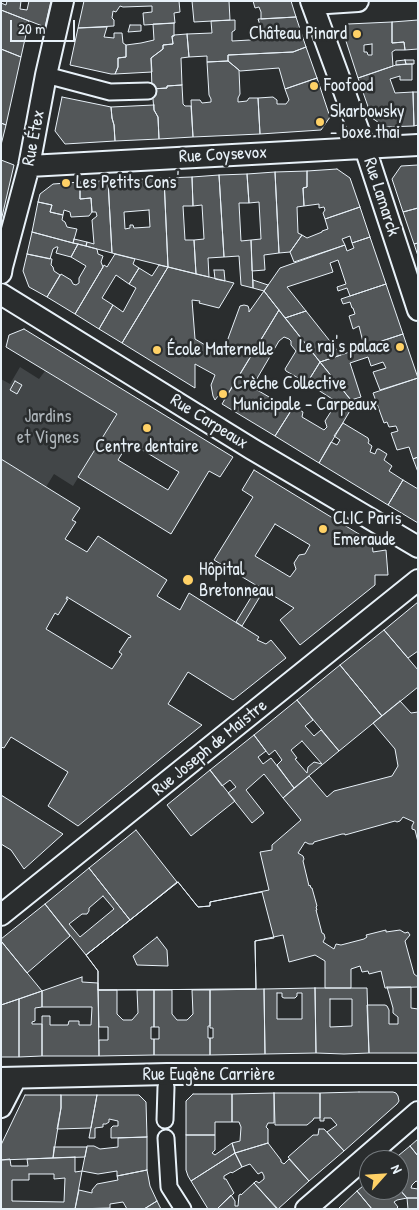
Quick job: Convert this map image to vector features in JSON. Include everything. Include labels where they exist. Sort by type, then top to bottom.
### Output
[{"type":"street","name":"Rue Étex","points":[[1,273],[29,166],[46,75],[63,1]]},
{"type":"street","points":[[311,3],[358,1]]},
{"type":"street","name":"Rue Lamarck","points":[[311,3],[365,148],[418,310]]},
{"type":"street","points":[[46,75],[110,92],[148,91]]},
{"type":"street","name":"Rue Coysevox","points":[[29,166],[418,145]]},
{"type":"street","name":"Rue Carpeaux","points":[[1,294],[252,449],[418,547]]},
{"type":"street","name":"Rue Joseph de Maistre","points":[[1,914],[418,580]]},
{"type":"street","name":"Rue Eugène Carrière","points":[[9,1078],[167,1074],[418,1074]]},
{"type":"street","points":[[1,1107],[9,1078]]},
{"type":"street","points":[[165,1120],[166,1087]]},
{"type":"street","points":[[306,1209],[418,1112]]},
{"type":"street","points":[[166,1138],[169,1187],[184,1209]]},
{"type":"green space","name":"Jardins et Vignes","points":[[20,367],[39,379],[45,371],[117,414],[73,486],[54,474],[46,487],[1,459],[1,379],[10,384]]},
{"type":"building","points":[[7,1],[21,1],[20,9],[27,10],[29,1],[51,1],[45,27],[1,10],[1,3],[6,5]]},
{"type":"building","points":[[84,1],[179,1],[180,12],[174,13],[175,23],[144,25],[143,13],[152,12],[152,6],[120,6],[116,12],[113,11],[114,26],[78,28]]},
{"type":"building","points":[[192,1],[229,1],[230,20],[194,22]]},
{"type":"building","points":[[253,1],[291,1],[296,17],[261,19],[259,7],[255,8]]},
{"type":"building","points":[[1,10],[29,21],[21,57],[1,49]]},
{"type":"building","points":[[296,17],[306,47],[293,52],[228,55],[228,61],[207,62],[207,56],[189,57],[187,34],[212,33],[211,21],[235,20],[232,41],[268,39],[270,41],[268,29],[262,31],[258,19]]},
{"type":"building","points":[[418,20],[418,49],[405,50],[404,42],[392,43],[392,22]]},
{"type":"building","points":[[392,22],[392,43],[404,42],[405,50],[395,50],[392,52],[393,66],[358,78],[343,32],[348,24]],"holes":[[[372,44],[372,55],[364,52],[364,45]]]},
{"type":"building","points":[[174,23],[173,44],[163,45],[163,49],[151,58],[152,72],[115,74],[118,67],[118,58],[126,57],[126,45],[154,40],[153,24]]},
{"type":"building","points":[[130,25],[141,25],[141,31],[128,32]]},
{"type":"building","points":[[107,27],[104,37],[114,38],[114,33],[122,33],[123,43],[126,45],[126,57],[118,58],[118,67],[115,74],[70,65],[78,28]]},
{"type":"building","points":[[187,34],[189,57],[181,58],[182,85],[152,89],[151,58],[163,49],[163,45],[173,44],[172,36]]},
{"type":"building","points":[[306,47],[317,78],[285,89],[279,68],[240,71],[228,61],[228,55],[293,52]]},
{"type":"building","points":[[1,49],[21,57],[6,125],[1,123]]},
{"type":"building","points":[[405,60],[414,60],[414,64],[406,64]]},
{"type":"building","points":[[405,60],[406,64],[396,65],[396,61]]},
{"type":"building","points":[[228,61],[239,70],[240,94],[238,102],[247,101],[249,98],[258,98],[260,134],[193,137],[191,100],[200,100],[202,103],[211,102],[207,62]]},
{"type":"building","points":[[412,64],[412,80],[400,80],[400,76],[390,79],[395,93],[413,92],[414,126],[385,127],[372,118],[358,78],[396,65]]},
{"type":"building","points":[[317,78],[330,117],[321,130],[260,134],[258,98],[273,97],[277,100],[277,104],[286,104],[289,100],[285,89]]},
{"type":"building","points":[[182,85],[183,104],[191,106],[193,137],[159,139],[158,117],[154,110],[152,89]]},
{"type":"building","points":[[413,92],[418,92],[418,125],[414,126]]},
{"type":"building","points":[[62,97],[111,107],[115,141],[65,144],[55,131]]},
{"type":"building","points":[[154,105],[154,110],[158,117],[159,139],[115,141],[111,107]]},
{"type":"building","points":[[1,123],[6,125],[1,145]]},
{"type":"building","points":[[1,160],[14,165],[1,221]]},
{"type":"building","points":[[418,165],[418,208],[403,212],[392,179],[401,166]]},
{"type":"building","points":[[337,169],[350,178],[360,207],[325,219],[324,207],[319,208],[319,204],[304,206],[303,188],[307,187],[307,171]]},
{"type":"building","points":[[307,171],[307,187],[303,188],[304,206],[297,207],[298,233],[302,235],[290,252],[279,253],[275,172]]},
{"type":"building","points":[[275,172],[279,253],[264,255],[265,270],[252,271],[251,240],[261,239],[259,202],[249,203],[247,174]]},
{"type":"building","points":[[247,174],[249,203],[239,203],[241,241],[251,240],[253,288],[241,285],[239,256],[224,257],[219,175]]},
{"type":"building","points":[[219,175],[224,257],[208,258],[209,277],[196,274],[194,240],[204,239],[202,205],[193,206],[192,177]]},
{"type":"building","points":[[192,177],[193,206],[183,206],[185,240],[194,240],[196,274],[168,267],[164,178]]},
{"type":"building","points":[[164,178],[168,267],[112,253],[108,181]],"holes":[[[149,210],[150,227],[134,228],[133,225],[130,225],[130,228],[125,229],[124,212]]]},
{"type":"building","points":[[108,181],[112,253],[86,246],[87,242],[94,244],[92,220],[97,216],[96,212],[92,212],[91,198],[80,199],[80,182]]},
{"type":"building","points":[[80,182],[80,199],[91,198],[92,212],[89,216],[71,217],[70,212],[64,210],[63,215],[50,212],[52,205],[38,202],[40,194],[53,184]]},
{"type":"building","points":[[38,202],[52,205],[50,212],[63,215],[62,220],[67,227],[77,229],[73,243],[32,232]]},
{"type":"building","points":[[360,207],[370,237],[352,243],[350,236],[342,239],[345,245],[294,262],[290,252],[302,235],[307,238],[322,232],[328,229],[325,219]]},
{"type":"building","points":[[418,208],[418,243],[414,244],[403,212]]},
{"type":"building","points":[[32,232],[78,244],[71,257],[56,253],[58,247],[53,249],[50,259],[27,254]]},
{"type":"building","points":[[370,237],[386,284],[350,296],[347,288],[338,291],[337,287],[346,284],[338,260],[330,263],[333,272],[287,287],[306,311],[285,318],[264,291],[280,268],[345,245],[347,251],[354,248],[352,243]]},
{"type":"building","points":[[74,239],[87,242],[86,246],[73,243]]},
{"type":"building","points":[[418,243],[418,256],[414,244]]},
{"type":"building","points":[[78,244],[97,249],[98,254],[103,256],[101,262],[103,267],[75,314],[47,297],[61,274],[71,280],[73,284],[79,283],[79,278],[86,266],[71,257]]},
{"type":"building","points":[[27,254],[52,259],[51,265],[54,271],[60,275],[47,297],[29,287],[23,271]]},
{"type":"building","points":[[115,254],[135,259],[133,264],[139,268],[129,284],[116,275],[102,298],[113,305],[99,329],[75,314],[104,265],[107,267]]},
{"type":"building","points":[[159,265],[168,267],[122,343],[99,329],[113,305],[123,312],[136,288],[129,284],[139,268],[152,276]]},
{"type":"building","points":[[168,267],[234,283],[219,308],[192,300],[195,339],[222,355],[240,306],[248,306],[249,312],[264,291],[279,310],[224,400],[218,396],[215,400],[213,396],[211,385],[215,375],[195,364],[195,388],[122,343]]},
{"type":"building","points":[[214,270],[224,270],[225,281],[215,279]]},
{"type":"building","points":[[253,280],[268,285],[264,291],[253,288]]},
{"type":"building","points":[[386,284],[403,334],[357,349],[356,344],[363,342],[359,326],[353,329],[349,316],[355,314],[353,308],[350,302],[343,304],[341,299]]},
{"type":"building","points":[[279,310],[320,362],[307,383],[286,371],[285,369],[296,351],[289,339],[284,337],[279,341],[252,387],[281,404],[285,400],[294,406],[275,436],[222,404]]},
{"type":"building","points":[[306,311],[341,355],[320,362],[285,318]]},
{"type":"building","name":"Centre dentaire","points":[[24,329],[233,457],[220,477],[209,471],[171,534],[78,477],[117,414],[6,347],[9,335]],"holes":[[[129,442],[179,472],[168,490],[118,460]]]},
{"type":"building","points":[[403,334],[418,378],[380,390],[373,372],[386,368],[383,362],[371,366],[368,357],[350,363],[361,397],[351,400],[320,362]]},
{"type":"building","points":[[320,362],[354,404],[319,463],[275,436],[294,406],[303,412],[302,417],[324,430],[327,427],[325,421],[337,402],[307,383]]},
{"type":"building","points":[[418,378],[418,457],[413,459],[409,447],[397,450],[391,433],[398,431],[396,426],[389,427],[387,422],[384,423],[373,393]]},
{"type":"building","points":[[15,381],[22,385],[17,394],[10,390]]},
{"type":"building","points":[[343,423],[368,438],[368,443],[372,446],[370,452],[375,454],[377,449],[379,449],[387,454],[384,460],[392,466],[389,471],[403,480],[388,505],[319,463],[331,442],[337,445],[340,440],[334,436]]},
{"type":"building","points":[[418,457],[418,472],[413,459]]},
{"type":"building","points":[[1,459],[80,508],[72,520],[76,522],[65,539],[87,552],[98,536],[167,580],[157,596],[180,610],[189,593],[259,637],[257,640],[266,644],[271,640],[286,658],[233,700],[188,672],[168,704],[202,725],[78,826],[48,806],[68,772],[11,737],[4,748],[1,747]],"holes":[[[67,597],[131,636],[119,652],[122,654],[112,669],[46,629],[55,613],[58,615],[68,599],[66,599]]]},
{"type":"building","points":[[254,470],[372,542],[373,552],[386,550],[388,575],[375,575],[375,585],[300,645],[280,620],[294,608],[214,560],[253,497],[242,490]],"holes":[[[275,524],[310,545],[305,554],[299,555],[294,563],[296,569],[290,577],[255,556]]]},
{"type":"building","points":[[403,480],[418,489],[418,523],[388,505]]},
{"type":"building","points":[[258,586],[264,590],[242,626],[236,622]]},
{"type":"building","points":[[418,602],[418,651],[408,658],[384,630]]},
{"type":"building","points":[[384,630],[418,670],[418,687],[382,716],[340,665]]},
{"type":"building","points":[[340,665],[382,716],[339,751],[297,700]]},
{"type":"building","points":[[297,700],[313,720],[305,726],[314,736],[321,730],[339,751],[294,788],[277,765],[282,760],[275,750],[269,755],[254,735]],"holes":[[[302,741],[322,764],[314,762],[308,767],[307,773],[295,759],[297,758],[291,750]]]},
{"type":"building","points":[[400,701],[411,713],[418,712],[418,842],[415,830],[412,829],[414,822],[403,817],[397,822],[345,835],[342,834],[314,842],[313,844],[305,842],[298,853],[304,859],[309,886],[312,888],[317,906],[316,910],[325,938],[323,942],[334,949],[336,944],[341,945],[364,939],[367,937],[366,935],[386,930],[386,932],[400,930],[405,933],[408,932],[410,935],[405,941],[414,974],[418,977],[418,987],[385,988],[381,971],[369,974],[368,971],[362,972],[360,966],[351,969],[351,988],[325,988],[325,961],[315,955],[289,962],[283,935],[255,941],[256,989],[98,990],[98,971],[86,955],[178,882],[198,907],[210,906],[210,902],[269,890],[260,852],[272,850],[272,845],[301,820],[283,798],[309,776],[327,797],[334,791],[392,776],[398,766],[395,749],[373,723]],"holes":[[[157,937],[167,950],[168,966],[137,965],[133,956]]]},
{"type":"building","points":[[254,735],[266,751],[258,757],[263,764],[271,758],[294,788],[283,798],[264,774],[246,790],[264,813],[252,823],[228,793],[236,787],[230,780],[222,786],[210,770]]},
{"type":"building","points":[[210,770],[235,801],[191,836],[167,805]]},
{"type":"building","points":[[1,795],[63,834],[24,869],[11,850],[1,844]]},
{"type":"building","points":[[136,830],[177,882],[130,920],[89,868]]},
{"type":"building","points":[[89,868],[130,920],[86,955],[45,904]],"holes":[[[103,896],[114,909],[80,937],[69,924],[82,914],[87,914],[89,908]]]},
{"type":"building","points":[[178,882],[198,907],[210,906],[210,902],[262,892],[274,938],[255,941],[256,989],[98,990],[98,971],[86,955]]},
{"type":"building","points":[[45,904],[70,936],[27,973],[1,939]]},
{"type":"building","points":[[1,941],[42,991],[1,1005]]},
{"type":"building","points":[[82,977],[82,982],[98,983],[99,1056],[42,1056],[42,1016],[50,1016],[50,1025],[68,1025],[69,1021],[79,1021],[79,1025],[91,1025],[92,1007],[42,1007],[42,991]]},
{"type":"building","points":[[387,987],[411,987],[411,1008],[418,1009],[418,1053],[369,1053],[367,1005],[387,1006],[389,1010],[389,1024],[398,1024],[398,1017],[393,1013]]},
{"type":"building","points":[[315,988],[367,988],[369,1053],[316,1053]],"holes":[[[330,999],[352,999],[352,1026],[330,1027]]]},
{"type":"building","points":[[315,988],[316,1053],[265,1054],[264,989]],"holes":[[[277,993],[282,993],[284,998],[295,998],[297,993],[302,993],[302,1019],[277,1019]]]},
{"type":"building","points":[[264,989],[265,1054],[210,1055],[210,1038],[213,1038],[213,1028],[210,1028],[210,990]]},
{"type":"building","points":[[98,990],[117,990],[117,1014],[123,1020],[132,1020],[138,1013],[137,990],[154,990],[154,1027],[151,1027],[151,1039],[154,1039],[154,1055],[99,1056],[99,1040],[108,1040],[108,1027],[99,1027]]},
{"type":"building","points":[[154,990],[172,990],[172,1014],[177,1020],[187,1020],[193,1014],[192,990],[210,990],[208,1038],[210,1038],[210,1055],[154,1055],[154,1039],[159,1039],[159,1027],[154,1027]]},
{"type":"building","points":[[42,991],[42,1007],[35,1008],[35,1021],[32,1024],[42,1024],[42,1056],[19,1057],[19,999]]},
{"type":"building","points":[[19,999],[19,1057],[1,1057],[1,1005]]},
{"type":"building","points":[[393,1092],[398,1096],[399,1101],[344,1151],[327,1132],[337,1125],[331,1118],[324,1118],[324,1121],[320,1121],[320,1093]]},
{"type":"building","points":[[274,1093],[274,1123],[268,1123],[266,1127],[268,1129],[268,1143],[235,1153],[232,1143],[240,1141],[241,1127],[239,1122],[232,1122],[232,1094]]},
{"type":"building","points":[[274,1093],[320,1093],[320,1118],[314,1118],[307,1125],[275,1125]]},
{"type":"building","points":[[193,1094],[232,1094],[232,1122],[215,1122],[215,1135],[186,1135],[186,1101]]},
{"type":"building","points":[[25,1095],[61,1095],[61,1108],[53,1158],[1,1160],[1,1145]]},
{"type":"building","points":[[61,1095],[97,1095],[91,1128],[57,1129],[61,1108]]},
{"type":"building","points":[[97,1095],[139,1095],[146,1102],[147,1137],[111,1138],[111,1128],[118,1126],[118,1121],[109,1119],[109,1122],[103,1124],[103,1127],[95,1128],[95,1138],[89,1138]]},
{"type":"building","points":[[319,1129],[324,1129],[344,1151],[309,1181],[288,1157],[313,1135],[318,1135]]},
{"type":"building","points":[[186,1135],[215,1135],[215,1150],[212,1153],[215,1155],[232,1143],[235,1153],[191,1181],[186,1170]]},
{"type":"building","points":[[147,1137],[147,1170],[117,1176],[117,1171],[98,1174],[82,1171],[87,1146],[94,1146],[100,1149],[118,1147],[118,1138]]},
{"type":"building","points":[[418,1139],[418,1156],[410,1146]]},
{"type":"building","points":[[268,1143],[281,1162],[284,1164],[289,1159],[309,1181],[278,1209],[254,1183],[256,1181],[259,1183],[264,1179],[262,1172],[258,1174],[250,1164],[242,1167],[235,1153]]},
{"type":"building","points":[[410,1146],[418,1156],[418,1182],[416,1181],[411,1188],[418,1189],[418,1198],[409,1198],[409,1150],[405,1150]]},
{"type":"building","points":[[54,1147],[87,1147],[85,1157],[53,1158]]},
{"type":"building","points":[[235,1153],[242,1167],[224,1176],[224,1179],[226,1179],[234,1193],[217,1209],[208,1209],[191,1181]]},
{"type":"building","points":[[75,1157],[75,1172],[82,1171],[75,1209],[1,1209],[1,1160],[10,1159],[11,1166],[28,1166],[27,1159]],"holes":[[[29,1174],[54,1174],[54,1179],[65,1178],[64,1202],[12,1201],[12,1180],[29,1180]]]},
{"type":"building","points":[[147,1170],[150,1186],[157,1201],[144,1209],[127,1209],[123,1202],[110,1204],[110,1208],[75,1209],[79,1190],[92,1193],[97,1184],[118,1180],[117,1176]]},
{"type":"building","points":[[254,1183],[277,1209],[217,1209],[231,1195],[235,1201],[235,1206],[238,1206],[239,1195]]},
{"type":"building","points":[[357,1191],[359,1200],[364,1200],[372,1209],[338,1209]]},
{"type":"building","points":[[409,1198],[418,1198],[418,1209],[408,1209],[407,1200]]},
{"type":"building","points":[[364,1200],[397,1200],[394,1202],[398,1207],[396,1209],[372,1209]]},
{"type":"building","points":[[157,1201],[161,1209],[144,1209]]},
{"type":"place","name":"Château Pinard","points":[[357,34]]},
{"type":"place","name":"Foofood","points":[[314,86]]},
{"type":"place","name":"Skarbowsky - boxe thai","points":[[320,122]]},
{"type":"place","name":"Les Petits Cons'","points":[[66,183]]},
{"type":"place","name":"Le raj's palace","points":[[400,347]]},
{"type":"place","name":"École Maternelle","points":[[157,350]]},
{"type":"place","name":"Crèche Collective Municipale - Carpeaux","points":[[223,394]]},
{"type":"place","name":"Centre dentaire","points":[[147,428]]},
{"type":"place","name":"CLIC Paris Emeraude","points":[[323,529]]},
{"type":"place","name":"Hôpital Bretonneau","points":[[188,580]]}]
